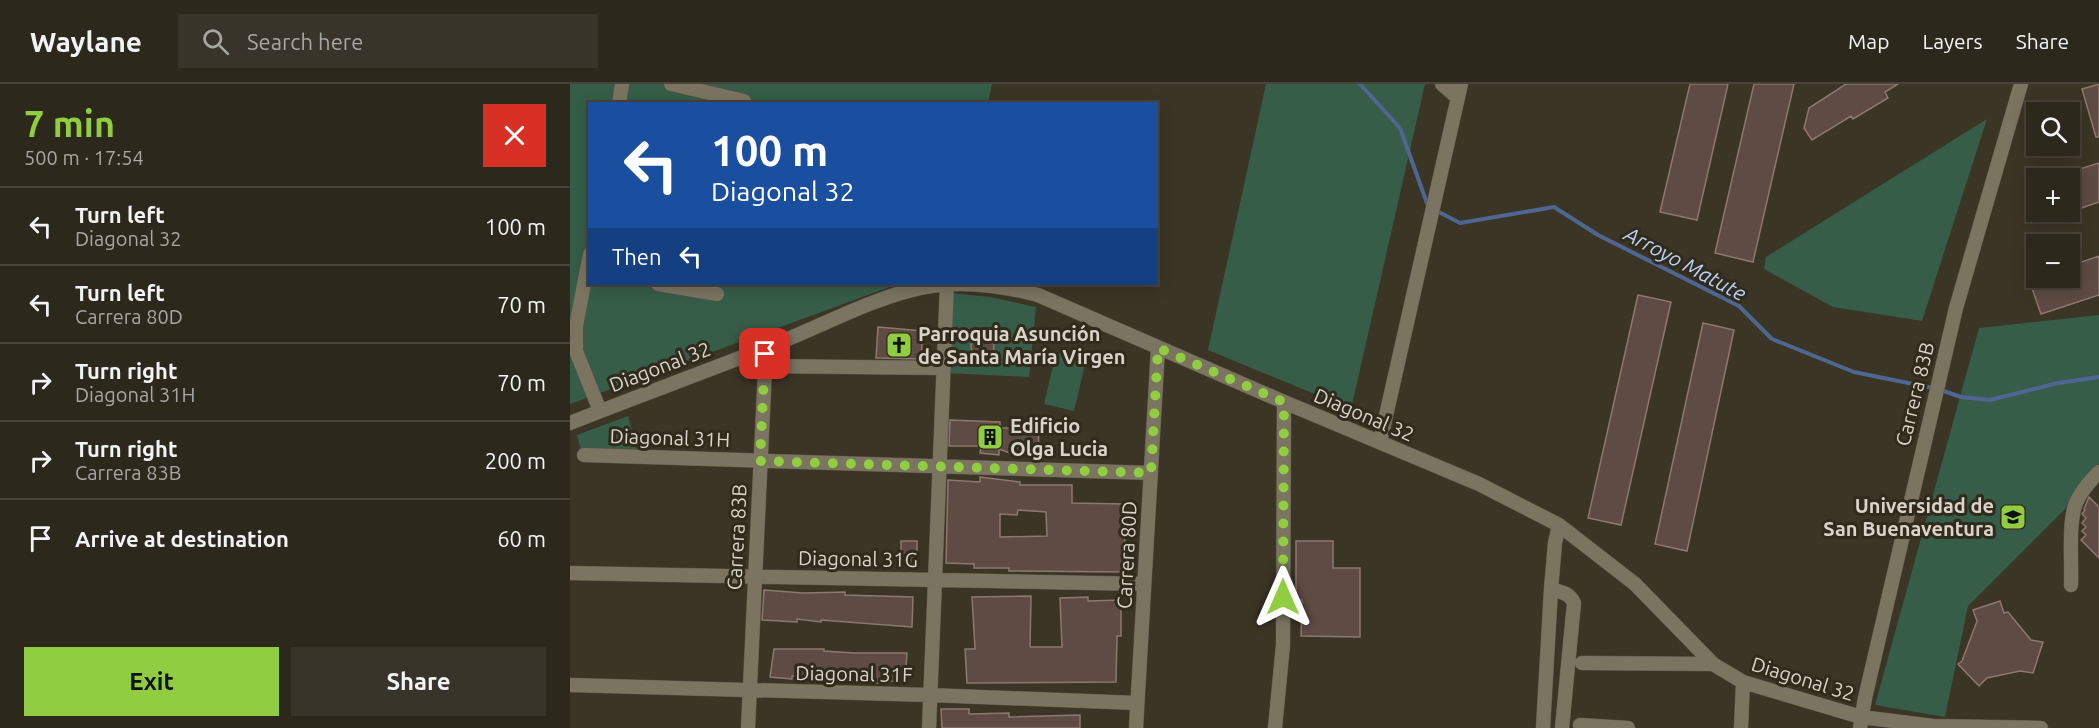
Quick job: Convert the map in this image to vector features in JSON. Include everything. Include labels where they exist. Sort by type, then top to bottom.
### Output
[{"type":"street","points":[[619,102],[622,84]]},
{"type":"street","points":[[671,84],[744,101]]},
{"type":"street","points":[[1442,84],[1458,99]]},
{"type":"street","points":[[1380,442],[1461,84]]},
{"type":"street","name":"Carrera 83B","points":[[1860,722],[1956,308],[2021,84]]},
{"type":"street","points":[[588,271],[576,326],[576,351],[600,411]]},
{"type":"street","points":[[664,285],[717,294]]},
{"type":"street","name":"Diagonal 32","points":[[570,423],[901,293],[941,285]]},
{"type":"street","points":[[929,728],[946,285]]},
{"type":"street","name":"Diagonal 32","points":[[987,285],[1008,287],[1038,295],[1479,484],[1559,525],[1635,584],[1713,664],[1743,682],[1860,722],[1933,727],[2041,728]]},
{"type":"street","name":"Carrera 83B","points":[[748,728],[765,348]]},
{"type":"street","name":"Carrera 80D","points":[[1136,728],[1158,348]]},
{"type":"street","points":[[765,366],[942,368]]},
{"type":"street","points":[[1275,728],[1283,645],[1284,402]]},
{"type":"street","name":"Diagonal 31H","points":[[584,455],[1151,473]]},
{"type":"street","points":[[2071,585],[2074,510],[2087,484],[2099,472]]},
{"type":"street","points":[[1543,728],[1551,589],[1559,525]]},
{"type":"street","name":"Diagonal 31G","points":[[570,573],[1144,584]]},
{"type":"street","points":[[1551,589],[1572,597],[1574,603],[1562,728]]},
{"type":"street","points":[[1582,663],[1713,664]]},
{"type":"street","points":[[1741,728],[1743,682]]},
{"type":"street","name":"Diagonal 31F","points":[[570,685],[1137,703]]},
{"type":"street","points":[[1580,725],[1628,728]]},
{"type":"green space","points":[[570,84],[992,84],[988,102],[588,102],[588,285],[895,285],[570,404]]},
{"type":"green space","points":[[1266,84],[1425,84],[1351,409],[1208,350]]},
{"type":"green space","points":[[1987,119],[1922,321],[1833,307],[1764,269],[1766,257]]},
{"type":"green space","points":[[950,293],[991,297],[1036,307],[1029,377],[946,373]]},
{"type":"green space","points":[[2099,315],[2099,475],[1968,606],[1945,717],[1875,705],[1979,328]]},
{"type":"green space","points":[[1056,353],[1086,360],[1074,411],[1044,404]]},
{"type":"green space","points":[[628,416],[637,449],[581,451],[577,435]]},
{"type":"building","points":[[1690,84],[1728,84],[1697,220],[1660,212]]},
{"type":"building","points":[[1754,84],[1794,84],[1753,262],[1715,253]]},
{"type":"building","points":[[1846,84],[1898,84],[1885,92],[1888,98],[1853,119],[1851,116],[1812,140],[1804,128],[1809,108]]},
{"type":"building","points":[[2099,84],[2099,137],[2096,137],[2082,89]]},
{"type":"building","points":[[2099,163],[2099,202],[2080,209],[2080,169]]},
{"type":"building","points":[[2099,256],[2099,295],[2041,314],[2032,288],[2080,288],[2080,263]]},
{"type":"building","points":[[1638,295],[1671,302],[1621,525],[1588,518]]},
{"type":"building","points":[[1703,323],[1734,330],[1687,551],[1655,544]]},
{"type":"building","name":"Parroquia Asunción de Santa María Virgen","points":[[878,327],[923,331],[921,359],[876,358]]},
{"type":"building","points":[[987,336],[994,344],[993,355],[981,360],[972,355],[971,345],[977,337]]},
{"type":"building","points":[[950,420],[1000,422],[1000,428],[1025,428],[1026,422],[1038,423],[1039,451],[1017,447],[1015,455],[999,449],[999,455],[980,453],[981,446],[949,446]]},
{"type":"building","points":[[980,477],[1020,482],[1020,485],[1072,485],[1072,503],[1126,504],[1127,524],[1124,524],[1126,572],[1009,571],[1009,568],[974,568],[974,564],[946,563],[948,480],[980,482]],"holes":[[[1018,510],[1046,512],[1047,536],[1000,537],[1000,514],[1017,515]]]},
{"type":"building","points":[[2089,497],[2099,507],[2099,558],[2081,540],[2086,535],[2082,531],[2086,527],[2082,523],[2086,518],[2082,514]]},
{"type":"building","points":[[901,541],[917,541],[917,564],[901,563]]},
{"type":"building","points":[[1296,541],[1333,541],[1333,568],[1360,568],[1360,637],[1301,636],[1302,600],[1296,600]]},
{"type":"building","points":[[764,590],[803,593],[845,592],[845,595],[913,597],[912,627],[821,620],[821,622],[797,619],[797,622],[762,620]]},
{"type":"building","points":[[1031,596],[1030,647],[1062,647],[1060,598],[1088,597],[1088,601],[1121,600],[1121,636],[1117,636],[1116,682],[967,683],[965,649],[975,649],[972,597]]},
{"type":"building","points":[[2000,601],[2004,613],[2008,612],[2031,640],[2043,642],[2033,673],[2020,671],[1987,678],[1979,686],[1958,664],[1962,661],[1977,621],[1973,610]]},
{"type":"building","points":[[774,649],[907,653],[905,682],[878,680],[878,683],[792,676],[792,679],[770,677]]},
{"type":"building","points":[[941,709],[969,709],[969,714],[1009,713],[1009,717],[1080,715],[1080,728],[942,728]]},
{"type":"waterway","name":"Arroyo Matute","points":[[1360,84],[1400,128],[1428,206]]},
{"type":"waterway","name":"Arroyo Matute","points":[[1435,210],[1460,223],[1554,207],[1598,235],[1739,306],[1772,339],[1854,372],[1938,389],[1961,397],[1990,400],[2058,383],[2099,377]]},
{"type":"place","name":"Parroquia Asunción de Santa María Virgen","points":[[899,345]]},
{"type":"place","name":"Edificio Olga Lucia","points":[[990,437]]},
{"type":"place","name":"Universidad de San Buenaventura","points":[[2013,517]]},
{"type":"route","points":[[765,354],[760,461],[1151,473],[1158,348],[1284,402],[1283,597]]}]
